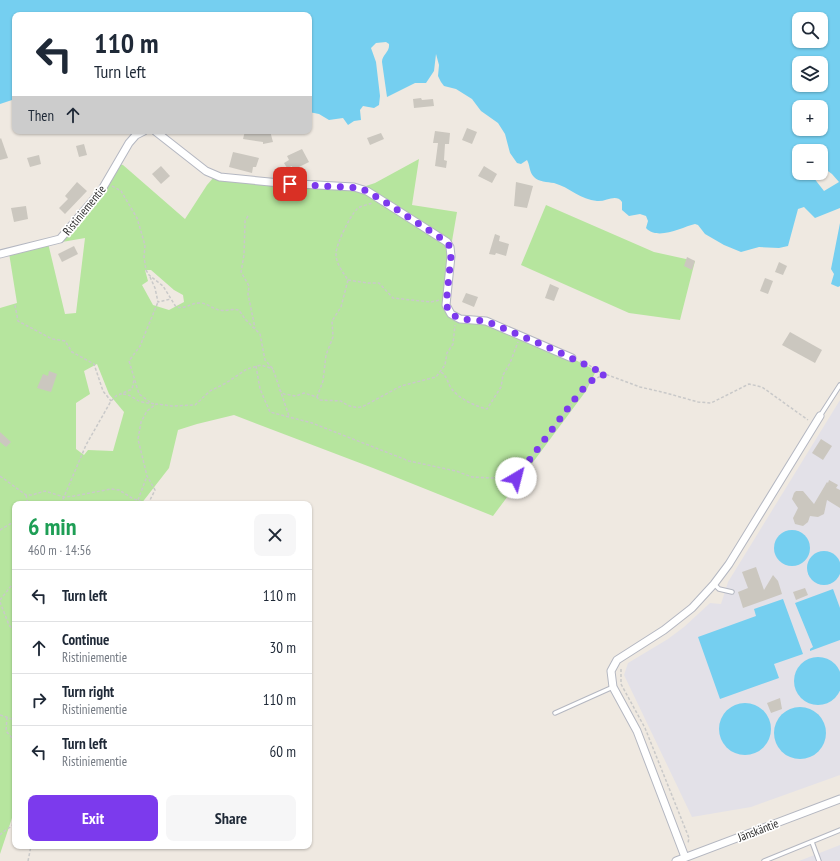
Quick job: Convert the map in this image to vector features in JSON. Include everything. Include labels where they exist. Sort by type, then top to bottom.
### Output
[{"type":"street","name":"Ristiniementie","points":[[0,254],[60,239],[106,183],[129,143],[138,134]]},
{"type":"street","points":[[159,134],[206,171],[220,177],[273,183],[354,187],[367,191],[447,242],[450,247],[451,256],[446,300],[447,309],[455,317],[486,321],[572,358]]},
{"type":"street","points":[[685,857],[637,731],[613,687],[611,671],[617,660],[677,620],[714,584],[729,564],[820,416]]},
{"type":"street","name":"Jänskäntie","points":[[676,861],[840,798]]},
{"type":"lane","points":[[820,416],[840,385]]},
{"type":"lane","points":[[714,584],[719,589],[732,592]]},
{"type":"lane","points":[[555,713],[613,687]]},
{"type":"lane","points":[[764,861],[840,830]]},
{"type":"lane","points":[[812,842],[819,861]]},
{"type":"path","points":[[106,183],[121,191],[137,218],[145,245],[144,257],[146,270],[155,288],[158,302],[140,346],[130,359],[134,380],[139,394],[150,402],[156,404],[172,406],[195,405],[210,391],[226,384],[248,369],[261,365],[273,369]]},
{"type":"path","points":[[378,197],[371,204],[357,208],[347,225],[338,245],[336,255],[339,267],[348,280],[367,283],[379,282],[393,298],[431,302],[446,300]]},
{"type":"path","points":[[248,216],[245,221],[244,255],[241,272],[248,286],[248,294],[255,328]]},
{"type":"path","points":[[149,275],[163,286],[176,307],[182,308],[197,303],[203,303],[218,310],[239,310],[245,319],[260,334],[265,360],[273,369],[289,416]]},
{"type":"path","points":[[317,397],[323,381],[326,355],[334,337],[332,321],[341,307],[348,280]]},
{"type":"path","points":[[158,302],[171,299]]},
{"type":"path","points":[[15,305],[18,321],[52,339],[65,341],[72,352],[94,364],[103,392],[111,401]]},
{"type":"path","points":[[280,390],[284,394],[296,396],[304,393],[317,397],[319,400],[323,401],[341,401],[345,405],[357,408],[362,407],[402,386],[436,378],[445,365],[447,353],[453,344],[455,317]]},
{"type":"path","points":[[441,372],[447,376],[451,388],[467,401],[487,409],[501,387],[503,375],[510,363],[521,336]]},
{"type":"path","points":[[572,358],[605,374],[650,390],[698,402],[711,403],[749,384],[762,387],[815,425]]},
{"type":"path","points":[[256,366],[260,389],[270,412],[312,423],[409,461],[456,471],[472,477],[492,478],[516,478],[580,392],[591,381],[605,374]]},
{"type":"path","points":[[62,501],[86,446],[111,401],[132,389],[134,380]]},
{"type":"path","points":[[121,394],[130,395],[140,402],[150,402]]},
{"type":"path","points":[[150,501],[156,490],[147,476],[138,439],[141,422],[147,411],[156,404]]},
{"type":"path","points":[[0,476],[26,495],[32,495],[45,491],[64,497],[95,493],[111,489],[119,490],[138,501],[147,476]]},
{"type":"path","points":[[26,495],[27,501]]},
{"type":"path","points":[[0,530],[12,523]]},
{"type":"path","points":[[12,586],[0,601],[9,625],[12,628]]},
{"type":"path","points":[[0,715],[12,719]]},
{"type":"path","points":[[7,718],[6,731],[12,738]]},
{"type":"path","points":[[0,835],[5,830],[12,827]]},
{"type":"path","points":[[28,861],[30,849]]},
{"type":"shaded area","points":[[840,400],[840,775],[751,807],[692,817],[624,675],[628,663],[668,639],[684,627],[710,603],[721,604],[728,582]]},
{"type":"shaded area","points":[[840,845],[840,861],[799,861],[817,854]]},
{"type":"green space","points":[[419,159],[412,205],[457,212],[452,241],[447,301],[456,315],[517,330],[591,368],[595,373],[586,391],[493,516],[234,415],[178,430],[169,468],[143,501],[12,501],[12,818],[0,854],[0,308],[17,303],[9,253],[48,243],[65,314],[76,313],[85,238],[62,242],[62,239],[119,164],[123,165],[185,219],[207,185],[214,177],[363,187],[375,183]],"holes":[[[145,270],[151,270],[174,290],[183,295],[184,302],[169,310],[153,305],[142,285],[148,281]],[[97,364],[109,394],[124,412],[113,451],[88,450],[84,455],[76,449],[76,403],[90,394],[84,371]]]},
{"type":"green space","points":[[546,205],[654,252],[695,261],[680,320],[629,313],[521,265]]},
{"type":"water","points":[[0,0],[840,0],[840,208],[815,218],[804,207],[798,209],[788,246],[779,248],[759,247],[741,252],[724,245],[705,234],[698,225],[695,224],[670,232],[651,232],[646,228],[648,221],[646,216],[640,214],[629,216],[622,210],[622,202],[620,199],[614,198],[600,201],[591,200],[554,183],[536,179],[531,173],[527,160],[521,164],[517,163],[510,153],[505,134],[498,123],[481,111],[472,99],[456,89],[444,86],[438,76],[439,65],[436,54],[434,71],[426,83],[415,83],[387,97],[382,62],[383,57],[389,47],[389,44],[386,42],[376,43],[371,48],[376,62],[380,96],[379,105],[374,108],[363,106],[360,110],[361,120],[354,121],[348,125],[343,118],[329,120],[319,114],[312,113],[312,12],[12,12],[12,100],[0,104]]},
{"type":"water","points":[[840,223],[840,286],[838,287],[831,284],[834,274],[831,269]]},
{"type":"water","points":[[792,530],[802,533],[807,538],[810,548],[807,558],[802,563],[792,566],[782,563],[777,558],[774,548],[777,538],[782,533]]},
{"type":"water","points":[[821,551],[827,551],[831,552],[838,558],[841,568],[840,575],[834,582],[827,585],[821,585],[817,584],[810,578],[807,571],[807,565],[808,561],[814,554]]},
{"type":"water","points":[[833,589],[840,608],[840,640],[810,651],[813,647],[795,603]]},
{"type":"water","points":[[783,599],[803,654],[774,664],[779,678],[720,699],[698,637],[756,616],[754,609]]},
{"type":"water","points":[[818,657],[827,659],[835,664],[840,672],[840,690],[835,698],[827,703],[818,705],[809,703],[801,698],[796,690],[794,681],[796,672],[801,664],[809,659]]},
{"type":"water","points":[[745,703],[755,705],[763,711],[769,719],[771,729],[769,739],[763,747],[755,753],[745,755],[735,753],[727,747],[721,739],[719,729],[721,719],[727,711],[735,705]]},
{"type":"water","points":[[800,707],[810,709],[818,715],[824,723],[826,733],[824,743],[818,751],[810,757],[800,759],[790,757],[782,751],[776,743],[774,733],[776,723],[782,715],[790,709]]},
{"type":"building","points":[[421,98],[422,100],[433,99],[434,106],[414,108],[413,99]]},
{"type":"building","points":[[467,128],[477,132],[472,144],[462,140]]},
{"type":"building","points":[[435,131],[450,133],[449,144],[445,144],[444,160],[447,161],[446,168],[435,166],[438,143],[433,143]]},
{"type":"building","points":[[381,133],[384,139],[370,145],[367,138]]},
{"type":"building","points":[[244,134],[271,134],[273,142],[263,144],[263,142],[243,139]]},
{"type":"building","points":[[1,138],[8,158],[0,160],[0,139]]},
{"type":"building","points":[[84,144],[87,155],[79,157],[76,146]]},
{"type":"building","points":[[302,149],[309,162],[293,170],[292,166],[287,168],[284,163],[289,160],[287,156]]},
{"type":"building","points":[[233,152],[259,158],[256,167],[253,167],[252,173],[229,167]]},
{"type":"building","points":[[39,155],[41,164],[30,167],[27,158]]},
{"type":"building","points":[[161,166],[170,176],[161,184],[152,174]]},
{"type":"building","points":[[484,166],[497,174],[492,183],[478,176]]},
{"type":"building","points":[[77,182],[87,191],[65,214],[59,208],[68,199],[65,196]]},
{"type":"building","points":[[516,182],[533,186],[527,208],[514,206]]},
{"type":"building","points":[[26,206],[28,219],[14,222],[11,208]]},
{"type":"building","points":[[495,234],[500,236],[499,241],[509,244],[506,256],[496,253],[495,255],[489,254]]},
{"type":"building","points":[[74,246],[78,254],[62,262],[58,254]]},
{"type":"building","points":[[687,257],[695,261],[692,270],[684,266]]},
{"type":"building","points":[[779,262],[787,266],[783,275],[775,272]]},
{"type":"building","points":[[765,278],[773,281],[768,294],[760,291]]},
{"type":"building","points":[[550,284],[559,288],[554,301],[545,298]]},
{"type":"building","points":[[466,293],[478,297],[474,307],[462,302]]},
{"type":"building","points":[[790,332],[822,350],[815,363],[782,345]]},
{"type":"building","points":[[49,371],[57,374],[51,392],[37,388],[43,374],[48,376]]},
{"type":"building","points":[[0,432],[11,442],[6,447],[0,442]]},
{"type":"building","points":[[821,439],[832,446],[823,460],[812,453]]},
{"type":"building","points":[[829,480],[838,485],[836,488],[840,490],[840,508],[827,500],[824,514],[818,517],[810,516],[808,522],[803,526],[795,524],[793,518],[798,508],[792,499],[794,493],[796,491],[803,491],[814,504]]},
{"type":"building","points":[[756,567],[764,590],[773,575],[778,581],[782,594],[743,608],[738,592],[748,588],[742,572]]},
{"type":"building","points":[[805,588],[808,595],[796,600],[793,592]]},
{"type":"building","points":[[780,698],[782,709],[771,713],[767,703]]},
{"type":"route","points":[[290,184],[354,187],[367,191],[447,242],[450,247],[451,256],[446,305],[451,314],[460,319],[486,321],[589,365],[605,374],[591,381],[580,392],[516,478]]}]
